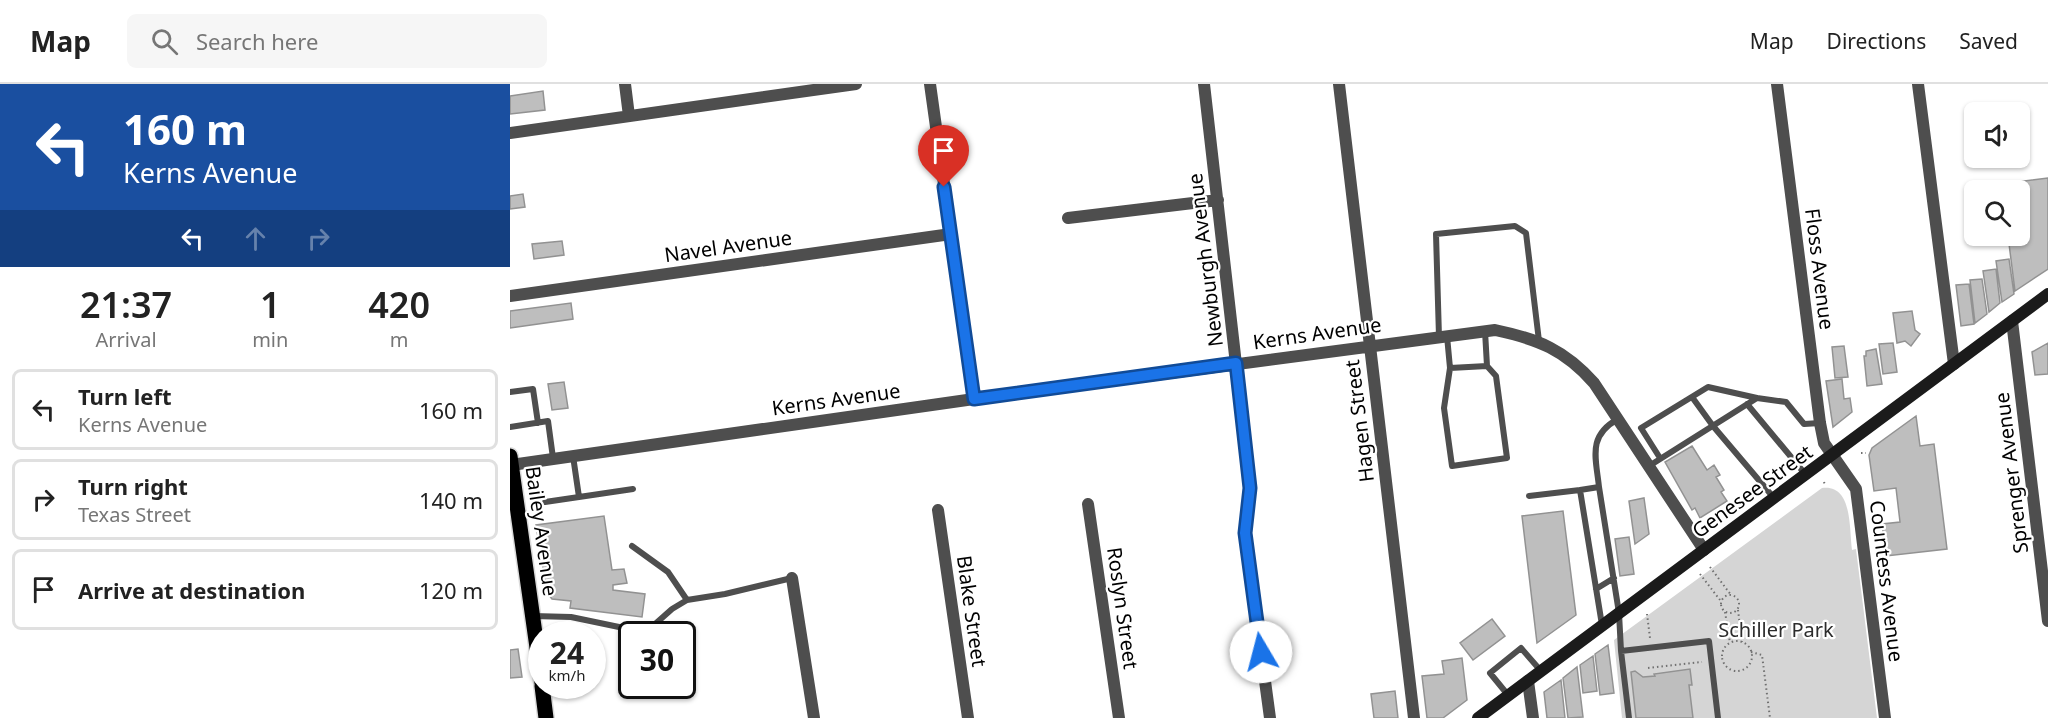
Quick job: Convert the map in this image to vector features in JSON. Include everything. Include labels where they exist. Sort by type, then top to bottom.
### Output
[{"type":"main road","name":"Genesee Street","points":[[1478,718],[2048,294]]},
{"type":"main road","name":"Bailey Avenue","points":[[511,460],[533,621]]},
{"type":"main road","name":"Bailey Avenue","points":[[544,699],[546,718]]},
{"type":"street","points":[[625,84],[629,116]]},
{"type":"street","points":[[510,133],[629,116],[773,90],[856,84]]},
{"type":"street","points":[[930,84],[974,399]]},
{"type":"street","name":"Newburgh Avenue","points":[[1204,84],[1250,488],[1245,533],[1270,718]]},
{"type":"street","name":"Hagen Street","points":[[1340,84],[1414,718]]},
{"type":"street","name":"Floss Avenue","points":[[1777,84],[1820,423],[1824,443],[1831,456]]},
{"type":"street","points":[[1918,84],[1954,364]]},
{"type":"street","points":[[1068,218],[1218,200]]},
{"type":"street","name":"Navel Avenue","points":[[510,296],[951,234]]},
{"type":"street","name":"Sprenger Avenue","points":[[2012,321],[2048,621]]},
{"type":"street","name":"Kerns Avenue","points":[[511,460],[573,456],[1236,363],[1495,330],[1539,341],[1568,357],[1582,369],[1594,383],[1704,550]]},
{"type":"street","name":"Countess Avenue","points":[[1831,456],[1856,489],[1885,718]]},
{"type":"street","name":"Roslyn Street","points":[[1088,504],[1119,718]]},
{"type":"street","name":"Blake Street","points":[[938,510],[968,718]]},
{"type":"street","points":[[792,578],[814,718]]},
{"type":"street","points":[[1528,681],[1533,718]]},
{"type":"lane","points":[[1485,330],[1487,366],[1496,376],[1507,458],[1452,466],[1444,408],[1450,368],[1443,336],[1436,234],[1515,226],[1526,233],[1539,341]]},
{"type":"lane","points":[[1450,368],[1487,366]]},
{"type":"lane","points":[[1629,436],[1708,387],[1785,402],[1804,424],[1820,423]]},
{"type":"lane","points":[[510,392],[533,389],[538,423]]},
{"type":"lane","points":[[1692,397],[1713,426],[1774,499]]},
{"type":"lane","points":[[1648,466],[1757,398]]},
{"type":"lane","points":[[1747,404],[1806,475]]},
{"type":"lane","points":[[1618,419],[1605,426],[1598,438],[1595,453],[1619,613],[1629,718]]},
{"type":"lane","points":[[510,427],[548,421],[553,458]]},
{"type":"lane","points":[[1641,428],[1660,458]]},
{"type":"lane","points":[[573,456],[579,497]]},
{"type":"lane","points":[[1529,496],[1599,488]]},
{"type":"lane","points":[[545,502],[633,489]]},
{"type":"lane","points":[[1580,490],[1603,626]]},
{"type":"lane","points":[[632,546],[668,572],[687,600]]},
{"type":"lane","points":[[532,616],[571,617],[643,632],[687,600],[725,594],[792,578]]},
{"type":"lane","points":[[1596,590],[1614,578]]},
{"type":"lane","points":[[1622,651],[1709,641],[1718,718]]},
{"type":"lane","points":[[1509,695],[1490,673],[1521,648],[1541,671]]},
{"type":"path","points":[[1861,453],[1866,453]]},
{"type":"path","points":[[1710,567],[1731,595],[1739,600],[1742,642],[1751,652],[1751,661],[1747,666],[1739,671],[1730,669],[1725,665],[1722,656],[1725,648],[1730,644],[1742,642]]},
{"type":"path","points":[[1700,574],[1721,602],[1721,607],[1725,612],[1730,644]]},
{"type":"path","points":[[1721,602],[1725,597],[1731,595]]},
{"type":"path","points":[[1725,612],[1733,613],[1738,610]]},
{"type":"path","points":[[1647,614],[1650,642]]},
{"type":"path","points":[[1751,652],[1762,655],[1770,718]]},
{"type":"path","points":[[1653,661],[1653,667]]},
{"type":"path","points":[[1648,668],[1705,661]]},
{"type":"green space","name":"Schiller Park","points":[[1822,488],[1832,489],[1839,493],[1848,510],[1852,550],[1856,549],[1877,718],[1622,718],[1614,640]]},
{"type":"building","points":[[543,91],[545,110],[510,114],[510,96]]},
{"type":"building","points":[[2048,178],[2048,269],[2015,291],[2009,246],[2030,246],[2030,180]]},
{"type":"building","points":[[523,194],[525,207],[510,209],[510,196]]},
{"type":"building","points":[[562,241],[564,255],[534,259],[532,244]]},
{"type":"building","points":[[2009,259],[2014,294],[2002,302],[1996,261]]},
{"type":"building","points":[[1996,269],[2000,303],[1989,312],[1983,271]]},
{"type":"building","points":[[1982,279],[1987,314],[1975,323],[1970,280]]},
{"type":"building","points":[[1969,284],[1974,324],[1961,326],[1956,285]]},
{"type":"building","points":[[571,303],[573,319],[510,328],[510,311]]},
{"type":"building","points":[[1912,311],[1915,330],[1920,334],[1911,346],[1905,341],[1897,343],[1893,313]]},
{"type":"building","points":[[1893,343],[1897,372],[1883,374],[1879,344]]},
{"type":"building","points":[[2048,343],[2048,374],[2035,375],[2032,352]]},
{"type":"building","points":[[1844,346],[1848,377],[1835,378],[1832,347]]},
{"type":"building","points":[[1876,349],[1882,384],[1867,386],[1864,356],[1866,356],[1866,351]]},
{"type":"building","points":[[1842,379],[1844,399],[1850,398],[1852,412],[1833,427],[1826,381]]},
{"type":"building","points":[[564,382],[568,408],[552,410],[548,384]]},
{"type":"building","points":[[1916,416],[1920,446],[1934,444],[1947,549],[1886,556],[1882,524],[1900,522],[1896,488],[1874,491],[1869,455],[1872,448]]},
{"type":"building","points":[[1692,446],[1707,470],[1714,465],[1720,475],[1716,477],[1724,490],[1721,492],[1727,501],[1700,518],[1695,508],[1692,510],[1665,462]]},
{"type":"building","points":[[1644,498],[1649,534],[1635,544],[1629,501]]},
{"type":"building","points":[[1563,511],[1576,615],[1537,643],[1522,516]]},
{"type":"building","points":[[604,516],[612,570],[624,569],[627,583],[613,585],[613,590],[645,594],[642,617],[570,608],[571,601],[552,599],[547,593],[536,525]]},
{"type":"building","points":[[1629,537],[1634,574],[1620,576],[1615,539]]},
{"type":"building","points":[[1492,619],[1505,636],[1473,660],[1460,643]]},
{"type":"building","points":[[1608,645],[1614,693],[1600,695],[1595,654]]},
{"type":"building","points":[[518,649],[522,677],[510,678],[510,650]]},
{"type":"building","points":[[1593,656],[1597,691],[1583,693],[1580,665]]},
{"type":"building","points":[[1462,658],[1467,700],[1443,718],[1427,718],[1422,676],[1444,674],[1442,661]]},
{"type":"building","points":[[1577,667],[1583,717],[1568,718],[1563,678]]},
{"type":"building","points":[[1690,669],[1692,685],[1689,685],[1693,718],[1636,718],[1631,672],[1635,671],[1643,677]]},
{"type":"building","points":[[1561,680],[1565,718],[1547,718],[1544,692]]},
{"type":"building","points":[[1395,691],[1398,718],[1374,718],[1371,694]]},
{"type":"route","points":[[944,187],[974,399],[1236,363],[1250,488],[1245,533],[1261,652]]}]
